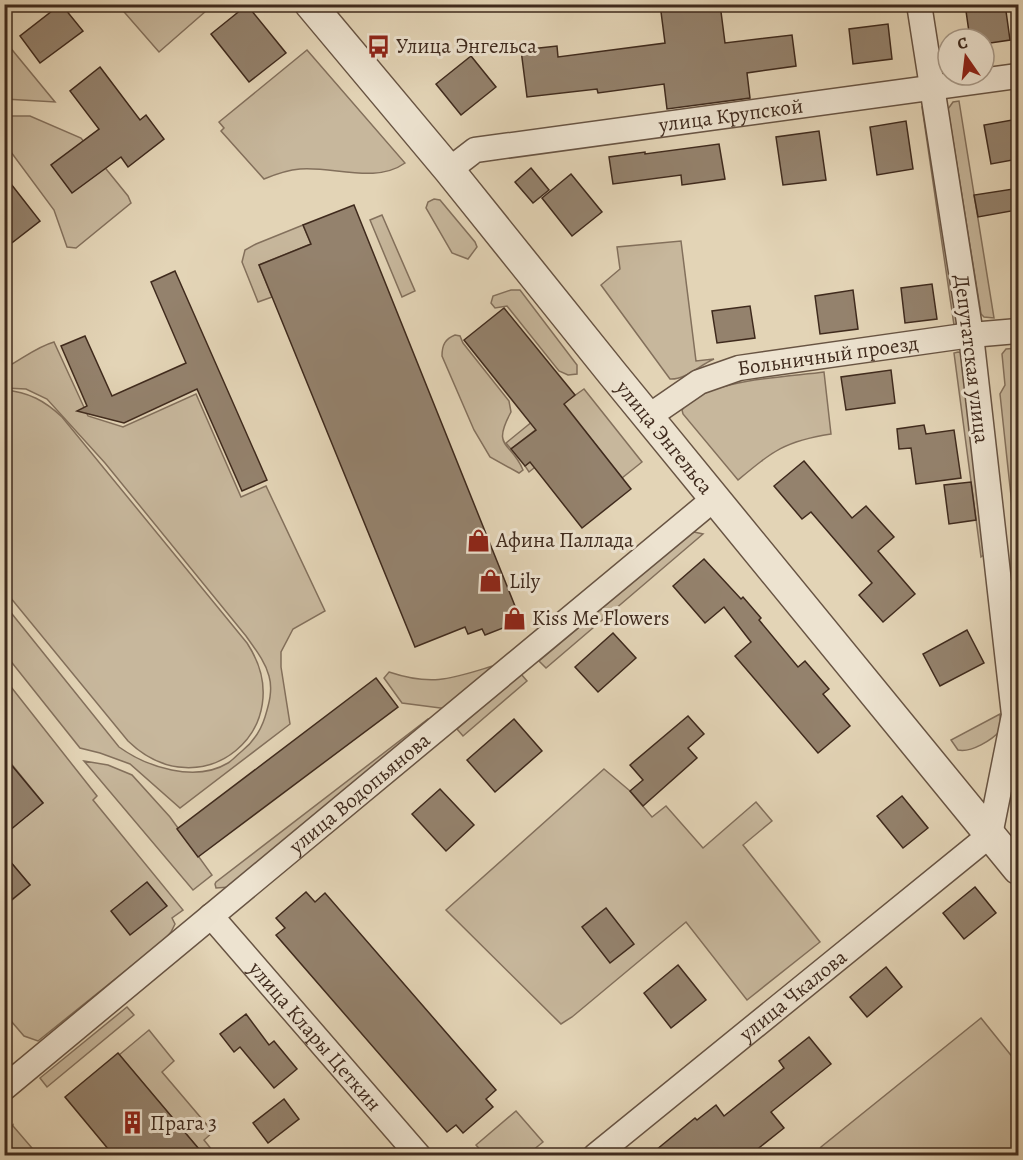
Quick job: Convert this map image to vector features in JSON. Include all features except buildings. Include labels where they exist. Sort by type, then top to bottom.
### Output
[{"type":"street","name":"улица Энгельса","points":[[310,4],[449,170],[1018,869]]},
{"type":"street","name":"Депутатская улица","points":[[919,4],[971,335],[1014,715],[990,835]]},
{"type":"street","name":"улица Крупской","points":[[449,170],[476,150],[1018,76]]},
{"type":"street","name":"Больничный проезд","points":[[648,417],[699,381],[739,368],[971,335],[1018,331]]},
{"type":"street","name":"улица Водопьянова","points":[[4,1088],[715,498]]},
{"type":"street","name":"улица Чкалова","points":[[595,1155],[990,835]]},
{"type":"street","name":"улица Клары Цеткин","points":[[211,916],[419,1155]]},
{"type":"shaded area","points":[[118,4],[214,4],[159,52],[118,5]]},
{"type":"shaded area","points":[[4,40],[55,102],[5,99]]},
{"type":"shaded area","points":[[307,50],[405,163],[381,172],[354,173],[300,169],[264,179],[221,131],[224,128],[219,122]]},
{"type":"shaded area","points":[[959,101],[994,318],[984,317],[981,314],[948,109],[953,102]]},
{"type":"shaded area","points":[[922,107],[925,107],[959,322],[954,325]]},
{"type":"shaded area","points":[[5,116],[30,116],[81,138],[128,196],[131,203],[76,248],[67,247],[54,210],[5,144]]},
{"type":"shaded area","points":[[434,199],[440,200],[475,242],[477,247],[468,259],[452,253],[426,208],[428,202]]},
{"type":"shaded area","points":[[382,215],[415,291],[402,297],[370,220]]},
{"type":"shaded area","points":[[303,225],[311,244],[259,265],[272,297],[258,302],[242,262],[245,250]]},
{"type":"shaded area","points":[[681,241],[696,361],[714,359],[687,375],[670,379],[601,285],[620,269],[617,247]]},
{"type":"shaded area","points":[[511,290],[520,290],[577,365],[577,374],[568,375],[559,371],[507,306],[495,308],[491,303],[493,296]]},
{"type":"shaded area","points":[[455,335],[460,336],[463,343],[509,401],[511,412],[505,424],[503,439],[523,470],[519,473],[490,457],[474,430],[442,356],[445,343]]},
{"type":"shaded area","points":[[54,342],[88,416],[123,427],[196,394],[241,497],[266,486],[325,611],[293,629],[281,652],[281,667],[290,724],[180,808],[130,764],[80,748],[5,654],[4,604],[119,747],[143,761],[172,770],[201,772],[230,762],[250,744],[259,731],[270,697],[271,686],[267,671],[246,636],[105,463],[47,399],[26,389],[5,388],[5,368],[35,350]]},
{"type":"shaded area","points":[[1018,348],[1018,561],[1000,394],[1005,385],[1002,354],[1006,349]]},
{"type":"shaded area","points":[[954,353],[962,353],[985,554],[981,557]]},
{"type":"shaded area","points":[[824,372],[831,434],[802,440],[780,449],[738,480],[683,414],[682,410],[692,400],[726,386],[747,381]]},
{"type":"shaded area","points":[[584,389],[642,462],[622,478],[583,429],[529,472],[525,466],[551,445],[538,428],[511,449],[506,443],[560,399],[564,403]]},
{"type":"shaded area","points":[[4,390],[36,398],[62,417],[247,643],[261,675],[262,704],[253,730],[236,750],[212,764],[185,768],[156,761],[128,741],[5,591]]},
{"type":"shaded area","points":[[694,532],[703,534],[546,668],[539,661],[689,535]]},
{"type":"shaded area","points":[[496,665],[448,709],[402,703],[384,678],[389,672],[419,679],[443,679]]},
{"type":"shaded area","points":[[521,674],[527,681],[463,736],[457,729]]},
{"type":"shaded area","points":[[4,678],[97,796],[93,800],[183,910],[172,918],[175,924],[165,939],[38,1041],[24,1036],[5,1014],[5,980],[8,977],[4,973],[7,956],[4,953],[5,906],[30,885],[13,865],[5,872],[5,835],[17,824],[5,808],[5,788],[27,816],[43,803],[5,756],[5,713],[7,710]]},
{"type":"shaded area","points":[[1000,714],[1001,730],[981,745],[969,750],[958,750],[951,740]]},
{"type":"shaded area","points":[[436,718],[230,887],[216,888],[216,882],[428,719]]},
{"type":"shaded area","points":[[84,761],[108,765],[132,775],[170,817],[212,875],[193,890]]},
{"type":"shaded area","points":[[604,769],[630,791],[652,817],[666,806],[703,848],[756,802],[772,821],[743,845],[820,942],[747,1000],[686,922],[561,1024],[446,910]]},
{"type":"shaded area","points":[[127,1007],[134,1015],[47,1087],[40,1078]]},
{"type":"shaded area","points":[[981,1018],[1018,1064],[1018,1155],[816,1155],[821,1147]]},
{"type":"shaded area","points":[[149,1030],[174,1061],[162,1072],[213,1132],[204,1140],[216,1155],[204,1155],[119,1055]]},
{"type":"shaded area","points":[[516,1111],[543,1142],[527,1155],[485,1155],[476,1145]]},
{"type":"shaded area","points":[[13,1125],[38,1155],[18,1155],[5,1139],[5,1132]]},
{"type":"place","name":"Улица Энгельса","points":[[378,46]]},
{"type":"place","name":"Афина Паллада","points":[[478,540]]},
{"type":"place","name":"Lily","points":[[491,581]]},
{"type":"place","name":"Kiss Me Flowers","points":[[514,618]]},
{"type":"place","name":"Прага 3","points":[[132,1123]]}]
